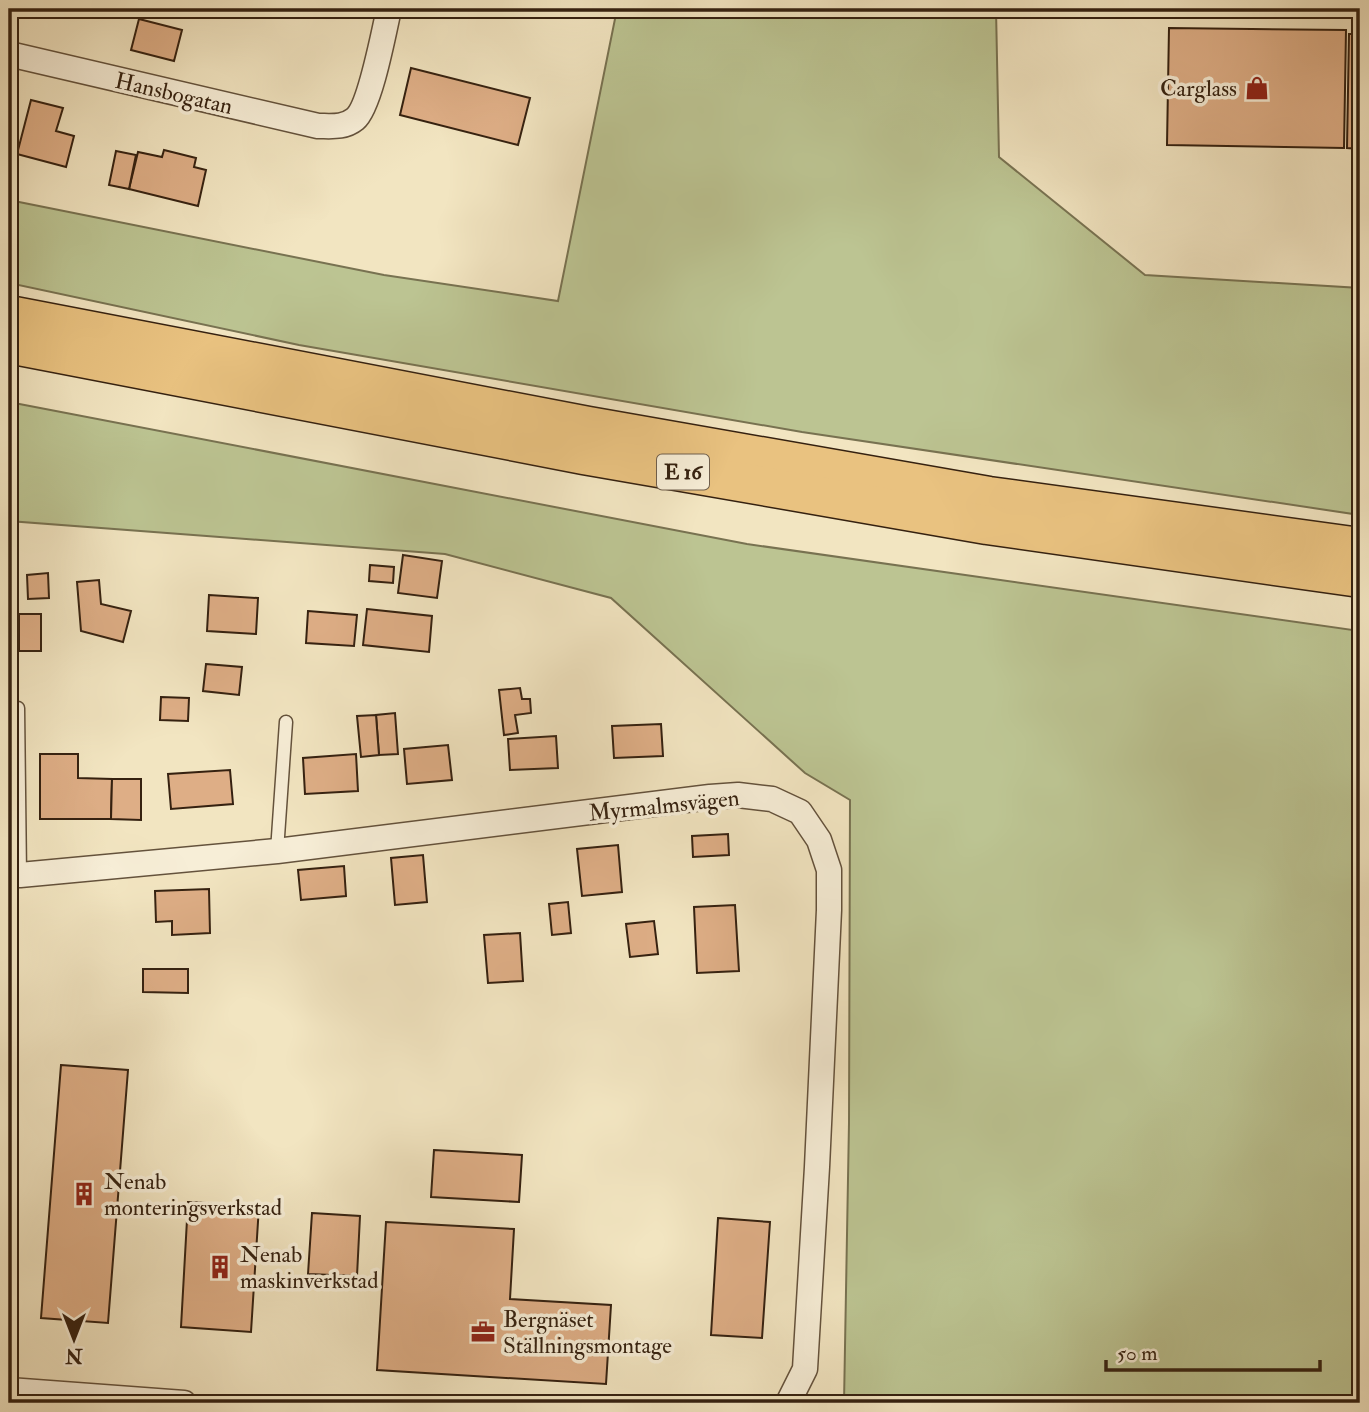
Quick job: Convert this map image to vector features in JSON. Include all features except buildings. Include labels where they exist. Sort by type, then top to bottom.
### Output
[{"type":"highway","name":"E 16","points":[[9,314],[587,426],[976,493],[1360,547]]},
{"type":"highway","name":"E 16","points":[[9,344],[584,455],[987,524],[1360,579]]},
{"type":"street","name":"Hansbogatan","points":[[9,54],[318,126],[340,126],[356,118],[366,102],[389,9]]},
{"type":"street","name":"Myrmalmsvägen","points":[[15,875],[277,851],[710,797],[737,795],[772,799],[800,812],[819,840],[829,870],[829,910],[805,1370],[788,1403]]},
{"type":"street","points":[[9,1390],[184,1403]]},
{"type":"lane","points":[[15,875],[18,708]]},
{"type":"lane","points":[[277,851],[286,722]]},
{"type":"green space","points":[[617,9],[996,9],[999,157],[1145,275],[1360,288],[1360,515],[802,432],[299,345],[9,283],[9,200],[384,275],[558,301]]},
{"type":"green space","points":[[9,402],[747,544],[1360,631],[1360,1403],[844,1403],[849,1123],[850,800],[805,773],[611,598],[445,554],[9,521]]},
{"type":"place","name":"Carglass","points":[[1257,88]]},
{"type":"place","name":"Nenab monteringsverkstad","points":[[84,1194]]},
{"type":"place","name":"Nenab maskinverkstad","points":[[220,1267]]},
{"type":"place","name":"Bergnäset Ställningsmontage","points":[[483,1332]]}]
